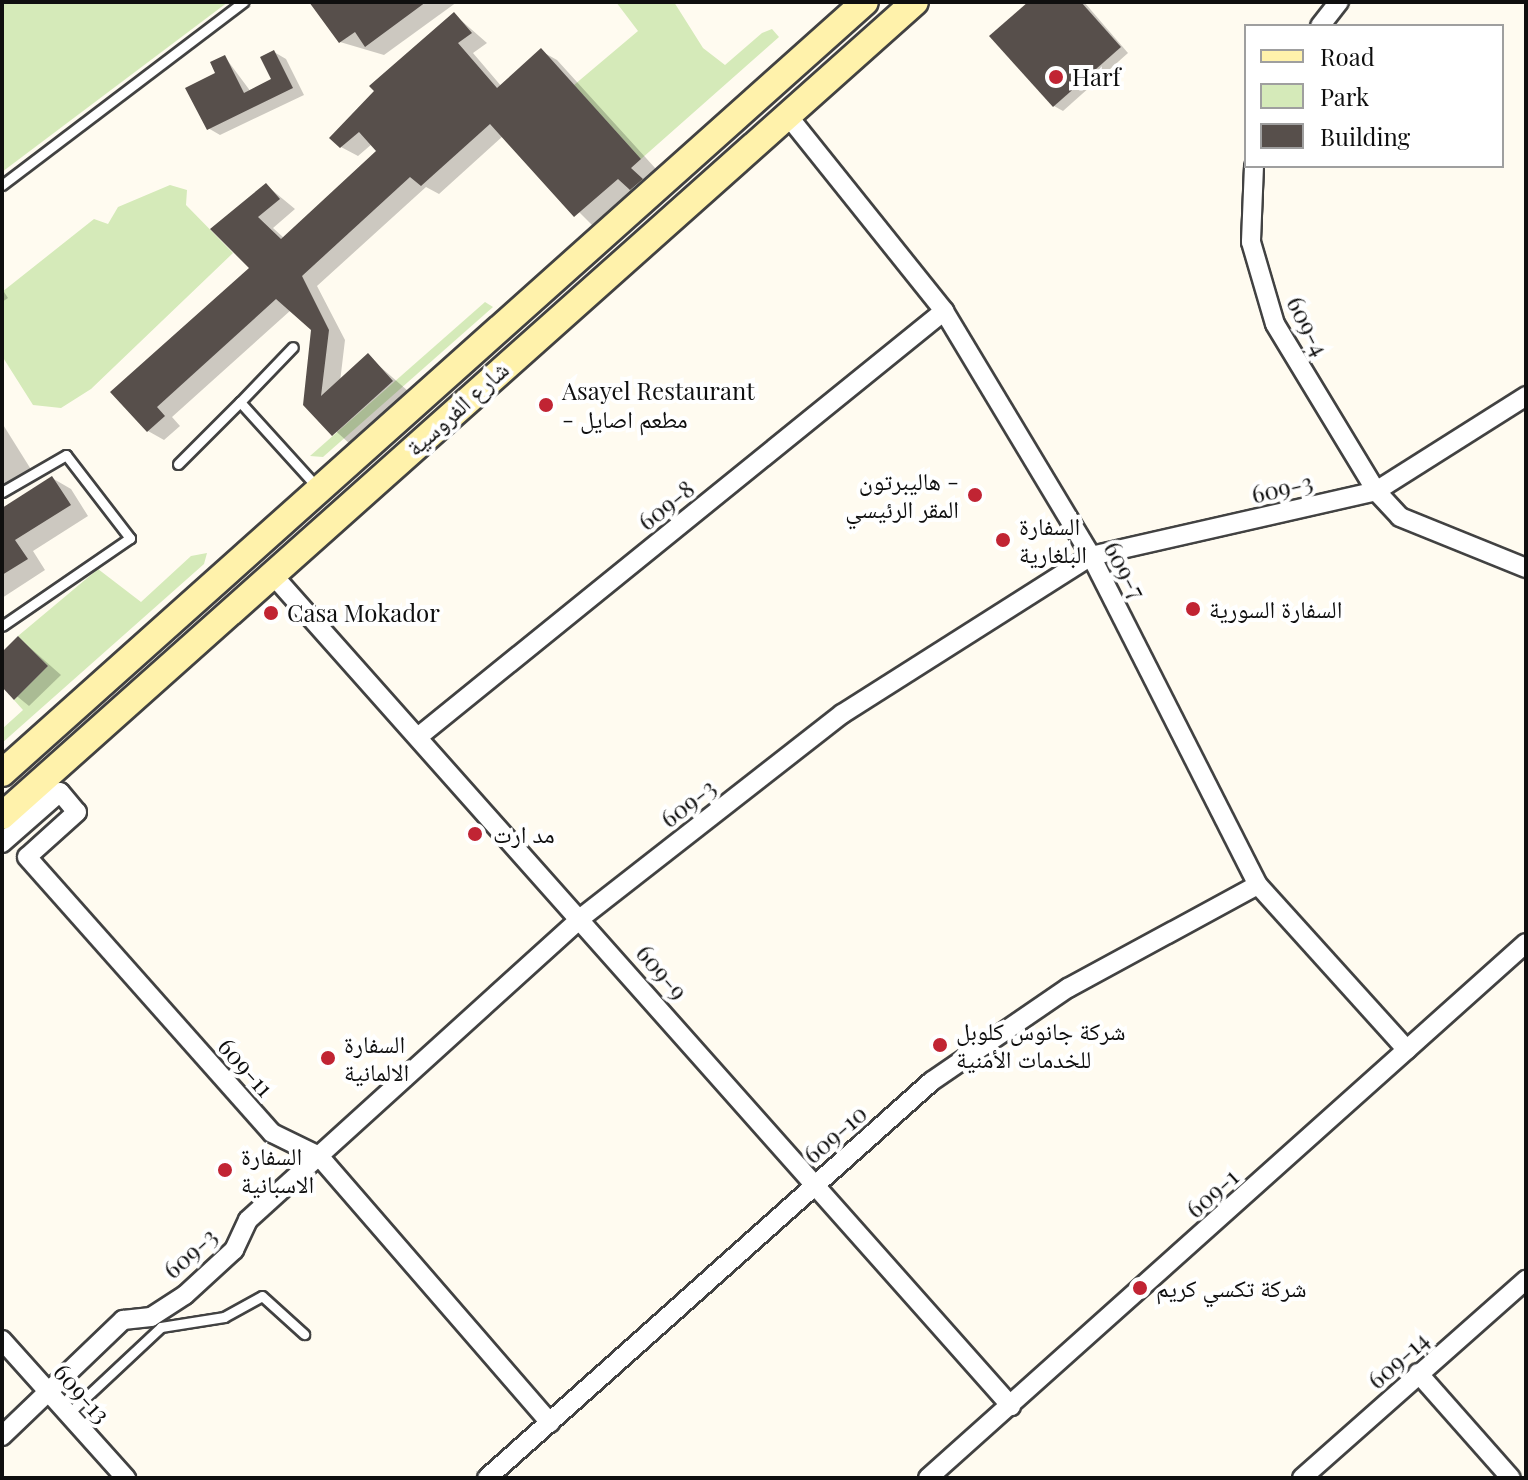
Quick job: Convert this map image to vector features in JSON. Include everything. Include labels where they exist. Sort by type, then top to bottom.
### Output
[{"type":"street","name":"شارع الفروسية","points":[[2,816],[272,574],[865,2]]},
{"type":"street","name":"شارع الفروسية","points":[[2,773],[320,491],[788,116],[915,2]]},
{"type":"street","points":[[1322,24],[1339,2]]},
{"type":"street","name":"609-7","points":[[788,116],[944,311],[1091,556],[1258,885],[1407,1050]]},
{"type":"street","name":"609-4","points":[[1254,168],[1251,242],[1275,324],[1376,491],[1400,517],[1526,568]]},
{"type":"street","name":"609-8","points":[[418,737],[944,311]]},
{"type":"street","name":"609-3","points":[[2,1436],[123,1320],[151,1317],[185,1295],[234,1250],[248,1220],[582,917],[842,714],[1091,556],[1376,491],[1526,396]]},
{"type":"street","name":"609-9","points":[[272,574],[582,917],[1011,1406]]},
{"type":"street","name":"609-11","points":[[2,843],[60,792],[77,812],[27,857],[272,1133],[319,1156],[550,1423]]},
{"type":"street","name":"609-10","points":[[487,1478],[932,1081],[1068,988],[1258,885]]},
{"type":"street","name":"609-1","points":[[928,1478],[1526,943]]},
{"type":"street","name":"609-14","points":[[1302,1478],[1526,1280]]},
{"type":"street","name":"609-13","points":[[2,1340],[126,1478]]},
{"type":"street","points":[[1418,1373],[1511,1478]]},
{"type":"lane","points":[[2,185],[243,2]]},
{"type":"lane","points":[[178,464],[293,347]]},
{"type":"lane","points":[[240,402],[320,491]]},
{"type":"lane","points":[[2,492],[66,455],[130,538],[2,626]]},
{"type":"lane","points":[[68,1414],[161,1327],[224,1317],[262,1296],[304,1334]]},
{"type":"green space","points":[[2,2],[228,2],[2,172]]},
{"type":"green space","points":[[616,2],[674,2],[703,48],[725,65],[762,33],[772,29],[779,37],[641,159],[574,85],[638,31]]},
{"type":"green space","points":[[170,185],[187,190],[186,205],[233,253],[91,389],[61,408],[33,405],[2,356],[2,292],[94,219],[108,224],[118,207]]},
{"type":"green space","points":[[485,302],[493,307],[323,457],[310,456]]},
{"type":"green space","points":[[207,553],[204,564],[2,743],[2,729],[23,710],[14,700],[48,666],[18,636],[98,569],[141,602],[191,556]]},
{"type":"building","points":[[309,2],[426,2],[365,47],[355,32],[339,43]]},
{"type":"building","name":"Harf","points":[[1028,2],[1081,2],[1121,47],[1053,107],[989,36]]},
{"type":"building","points":[[454,12],[472,33],[458,43],[497,88],[541,48],[641,159],[631,168],[643,179],[630,190],[618,179],[574,217],[490,124],[421,186],[410,177],[302,276],[329,330],[321,396],[368,353],[393,381],[332,436],[303,405],[311,330],[276,299],[157,407],[165,416],[147,432],[110,392],[249,268],[210,229],[266,183],[280,199],[258,217],[281,239],[376,151],[359,132],[340,148],[329,138],[374,91],[369,86]]},
{"type":"building","points":[[274,50],[293,88],[207,130],[185,88],[215,73],[210,62],[225,55],[244,93],[271,79],[260,57]]},
{"type":"building","points":[[52,476],[71,505],[15,540],[28,559],[2,575],[2,508]]},
{"type":"building","points":[[18,636],[48,666],[14,700],[2,687],[2,652]]},
{"type":"place","name":"Harf","points":[[1056,77]]},
{"type":"place","name":"Asayel Restaurant - مطعم اصايل","points":[[546,405]]},
{"type":"place","name":"هاليبرتون - المقر الرئيسي","points":[[975,495]]},
{"type":"place","name":"السفارة البلغارية","points":[[1003,540]]},
{"type":"place","name":"السفارة السورية","points":[[1193,609]]},
{"type":"place","name":"Casa Mokador","points":[[271,613]]},
{"type":"place","name":"مد ارت","points":[[475,834]]},
{"type":"place","name":"شركة جانوس كلوبل للخدمات الأمنية","points":[[940,1045]]},
{"type":"place","name":"السفارة الالمانية","points":[[328,1058]]},
{"type":"place","name":"السفارة الاسبانية","points":[[225,1170]]},
{"type":"place","name":"شركة تكسي كريم","points":[[1140,1288]]}]
